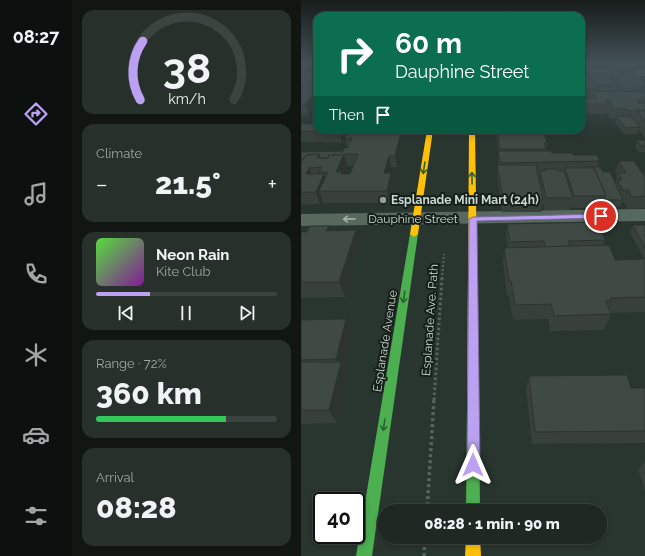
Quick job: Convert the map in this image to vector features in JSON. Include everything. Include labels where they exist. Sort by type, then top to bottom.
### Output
[{"type":"street","name":"Esplanade Avenue","points":[[364,556],[429,134]]},
{"type":"street","points":[[472,134],[473,504]]},
{"type":"street","name":"Dauphine Street","points":[[301,220],[473,219],[645,215]]},
{"type":"street","points":[[473,544],[473,556]]},
{"type":"path","name":"Esplanade Ave. Path","points":[[427,504],[446,219]]},
{"type":"path","points":[[424,556],[425,544]]},
{"type":"building","points":[[301,89],[313,89],[313,95],[305,105],[301,105]]},
{"type":"building","points":[[598,89],[616,89],[618,91],[598,91]]},
{"type":"building","points":[[623,89],[638,89],[633,89],[635,91],[625,91]]},
{"type":"building","points":[[593,92],[645,92],[645,100],[636,100],[638,103],[645,103],[645,110],[630,111],[627,109],[613,109],[610,100],[606,100],[609,104],[585,104],[585,98],[596,98]]},
{"type":"building","points":[[637,111],[645,111],[645,122]]},
{"type":"building","points":[[616,116],[630,116],[640,127],[626,128]]},
{"type":"building","points":[[301,124],[313,124],[313,131],[301,131]]},
{"type":"building","points":[[347,134],[401,134],[395,156],[389,156],[384,173],[391,173],[387,191],[319,191],[328,172],[319,172],[322,167],[309,168],[306,174],[324,174],[316,192],[301,192],[301,162],[306,155],[319,154],[317,158],[328,158],[329,155],[341,155],[344,148],[348,148],[352,138],[345,139]],"holes":[[[344,154],[358,154],[350,174],[341,174],[342,172],[336,172]]]},
{"type":"building","points":[[498,134],[544,134],[547,143],[544,143],[546,149],[500,149]]},
{"type":"building","points":[[637,140],[645,140],[645,146],[641,146]]},
{"type":"building","points":[[343,151],[341,155],[329,155],[328,158],[320,158],[319,154],[306,155],[301,162],[301,152]]},
{"type":"building","points":[[498,151],[551,151],[552,153],[572,153],[573,155],[597,155],[600,161],[500,163]]},
{"type":"building","points":[[619,161],[634,161],[645,177],[645,196],[632,197],[628,190],[623,190],[617,180],[622,180],[618,173],[626,173]]},
{"type":"building","points":[[497,165],[536,165],[543,200],[503,200]]},
{"type":"building","points":[[592,167],[600,167],[603,172],[610,172],[623,200],[606,200],[606,196],[594,168]]},
{"type":"building","points":[[565,168],[594,168],[606,196],[574,196]]},
{"type":"building","points":[[545,169],[558,169],[559,171],[564,171],[573,198],[546,198],[540,171],[545,171]]},
{"type":"building","points":[[598,222],[605,240],[568,241],[570,246],[545,247],[544,241],[510,242],[507,224]]},
{"type":"building","points":[[633,225],[645,225],[645,248]]},
{"type":"building","points":[[310,226],[329,226],[326,231],[356,230],[339,282],[301,282],[301,232],[307,232]]},
{"type":"building","points":[[609,245],[615,260],[645,259],[645,297],[610,298],[611,301],[606,301],[611,314],[554,316],[551,304],[515,305],[511,281],[509,281],[504,248]]},
{"type":"building","points":[[346,319],[336,359],[301,360],[301,320]]},
{"type":"building","points":[[301,362],[341,362],[329,410],[301,410]]},
{"type":"building","points":[[627,375],[631,388],[645,388],[645,431],[535,432],[529,376]]},
{"type":"traffic: fast","points":[[364,556],[414,234]]},
{"type":"traffic: fast","points":[[473,407],[473,504]]},
{"type":"traffic: slow","points":[[414,234],[429,134]]},
{"type":"traffic: slow","points":[[472,134],[473,407]]},
{"type":"traffic: slow","points":[[473,544],[473,556]]},
{"type":"place","name":"Esplanade Mini Mart (24h)","points":[[383,200]]},
{"type":"route","points":[[473,465],[473,219],[601,216]]}]
